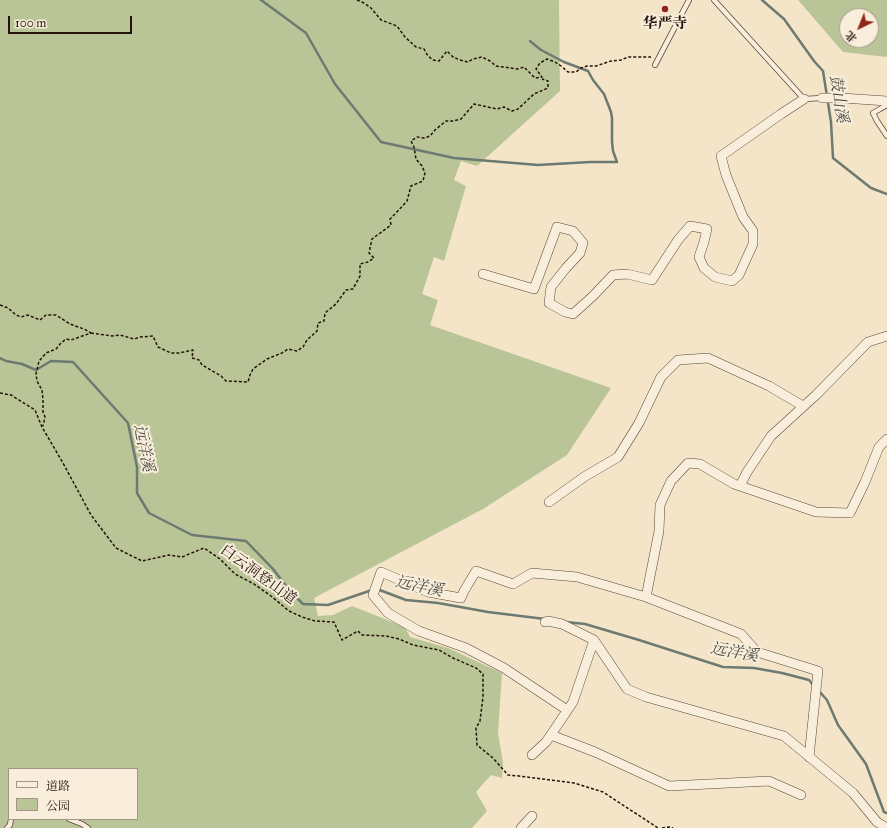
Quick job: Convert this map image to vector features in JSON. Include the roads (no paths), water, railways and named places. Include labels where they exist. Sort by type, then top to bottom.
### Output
[{"type":"street","points":[[822,98],[887,101]]},
{"type":"street","points":[[483,274],[534,290],[557,227],[573,231],[583,243],[580,253],[551,287],[549,303],[565,312],[573,314],[613,275],[627,274],[652,280],[678,240],[690,226],[707,228],[699,257],[704,268],[715,278],[732,281],[739,275],[753,244],[753,231],[743,216],[726,175],[721,156],[804,99]]},
{"type":"street","points":[[740,486],[746,472],[771,436],[868,342],[887,336]]},
{"type":"street","points":[[548,502],[584,476],[618,457],[639,423],[661,377],[678,360],[708,358],[769,386],[803,406]]},
{"type":"street","points":[[646,597],[660,531],[660,505],[671,481],[688,463],[700,464],[734,484],[816,512],[850,513],[865,482],[879,447],[887,439]]},
{"type":"street","points":[[567,710],[498,665],[466,648],[419,632],[388,613],[373,595],[381,572],[428,592],[461,598],[476,571],[514,584],[532,573],[578,577],[646,597],[741,634],[757,652],[818,672],[809,757]]},
{"type":"street","points":[[545,622],[548,621],[562,624],[594,640],[627,689],[646,697],[784,736],[853,793],[877,822],[887,828]]},
{"type":"street","points":[[532,755],[546,742],[572,702],[594,640]]},
{"type":"street","points":[[551,735],[595,752],[669,786],[769,781],[801,795]]},
{"type":"street","points":[[521,828],[532,816]]},
{"type":"lane","points":[[655,65],[689,0]]},
{"type":"lane","points":[[714,0],[804,99],[822,98]]},
{"type":"lane","points":[[887,105],[873,113],[887,136]]},
{"type":"lane","points":[[72,820],[88,828]]},
{"type":"waterway","points":[[261,0],[306,33],[335,84],[381,142],[454,158],[538,165],[617,162],[613,151],[611,112],[604,94],[588,71],[564,62],[541,50],[530,41]]},
{"type":"waterway","name":"鼓山溪","points":[[762,0],[784,19],[814,61],[823,71],[831,122],[833,158],[871,188],[887,194]]},
{"type":"waterway","name":"远洋溪","points":[[0,358],[6,361],[22,364],[36,370],[51,361],[73,362],[128,423],[137,467],[137,493],[149,513],[192,535],[246,541],[273,569],[290,591],[303,604],[328,605],[372,590]]},
{"type":"waterway","name":"远洋溪","points":[[377,589],[406,600],[438,603],[488,612],[545,619]]},
{"type":"waterway","name":"远洋溪","points":[[566,622],[585,624],[723,667],[754,668],[782,673],[809,680],[814,686]]},
{"type":"waterway","name":"远洋溪","points":[[819,691],[827,700],[838,725],[866,764],[884,812],[887,813]]},
{"type":"place","name":"华严寺","points":[[665,9]]}]
